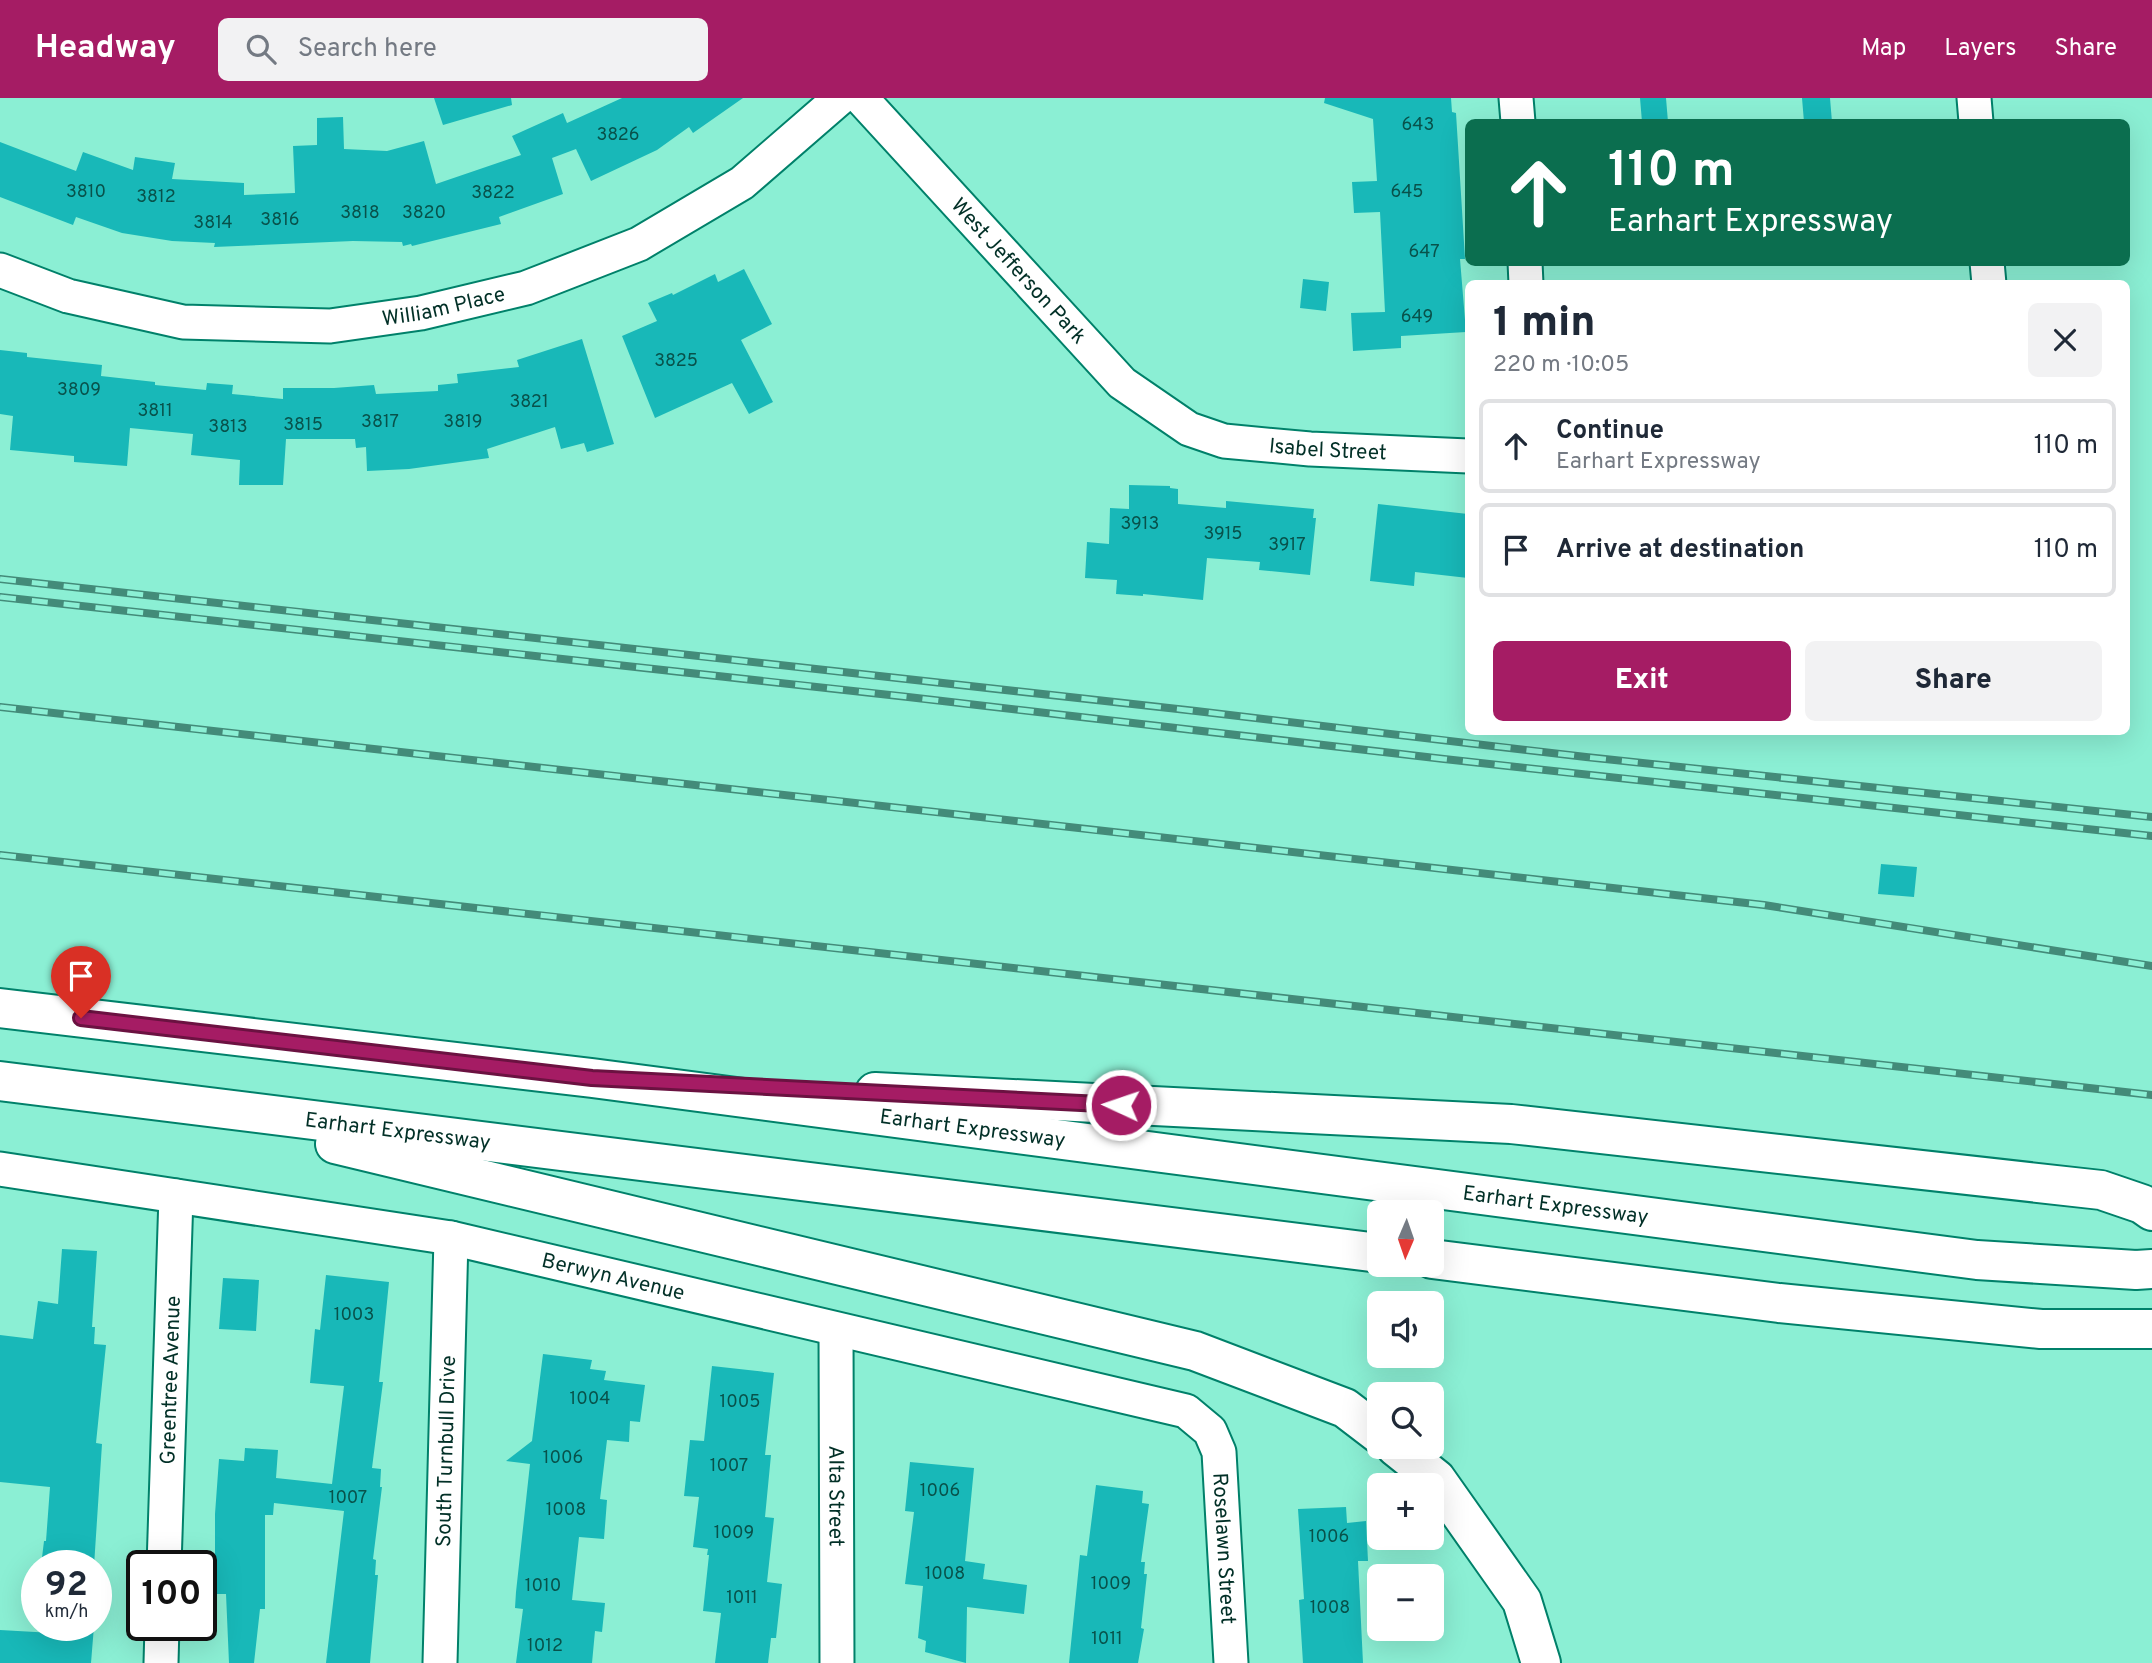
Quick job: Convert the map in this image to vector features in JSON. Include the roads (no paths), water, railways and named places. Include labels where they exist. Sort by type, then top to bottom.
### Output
[{"type":"highway","name":"Earhart Expressway","points":[[0,1009],[592,1078],[1978,1260],[2152,1269]]},
{"type":"highway","points":[[592,1078],[1511,1124],[2101,1190],[2142,1204],[2152,1211]]},
{"type":"highway","name":"Earhart Expressway","points":[[0,1081],[1367,1252]]},
{"type":"highway","points":[[153,1100],[1195,1351],[1345,1408],[1367,1425]]},
{"type":"highway","points":[[1444,1261],[1779,1303],[2041,1329],[2152,1329]]},
{"type":"highway","points":[[1411,1459],[1436,1479],[1522,1601],[1541,1663]]},
{"type":"street","name":"William Place","points":[[0,270],[68,296],[183,322],[330,326],[422,313],[526,288],[639,244],[742,183],[840,98]]},
{"type":"street","name":"West Jefferson Park","points":[[861,98],[1122,383],[1189,429]]},
{"type":"street","points":[[1517,98],[1518,119]]},
{"type":"street","points":[[1974,98],[1976,119]]},
{"type":"street","name":"Isabel Street","points":[[1189,429],[1224,441],[1310,449],[1465,456]]},
{"type":"street","name":"Berwyn Avenue","points":[[0,1169],[451,1238],[1186,1411],[1210,1431],[1210,1434]]},
{"type":"street","name":"Greentree Avenue","points":[[165,1550],[176,1196]]},
{"type":"street","name":"South Turnbull Drive","points":[[440,1663],[451,1238]]},
{"type":"street","name":"Alta Street","points":[[836,1330],[837,1663]]},
{"type":"street","name":"Roselawn Street","points":[[1210,1434],[1219,1452],[1231,1663]]},
{"type":"street","points":[[160,1663],[161,1641]]},
{"type":"railway","points":[[0,579],[1196,711],[1586,757],[2152,817]]},
{"type":"railway","points":[[0,597],[2152,836]]},
{"type":"railway","points":[[0,707],[1764,905],[2152,966]]},
{"type":"railway","points":[[0,855],[2152,1095]]}]
